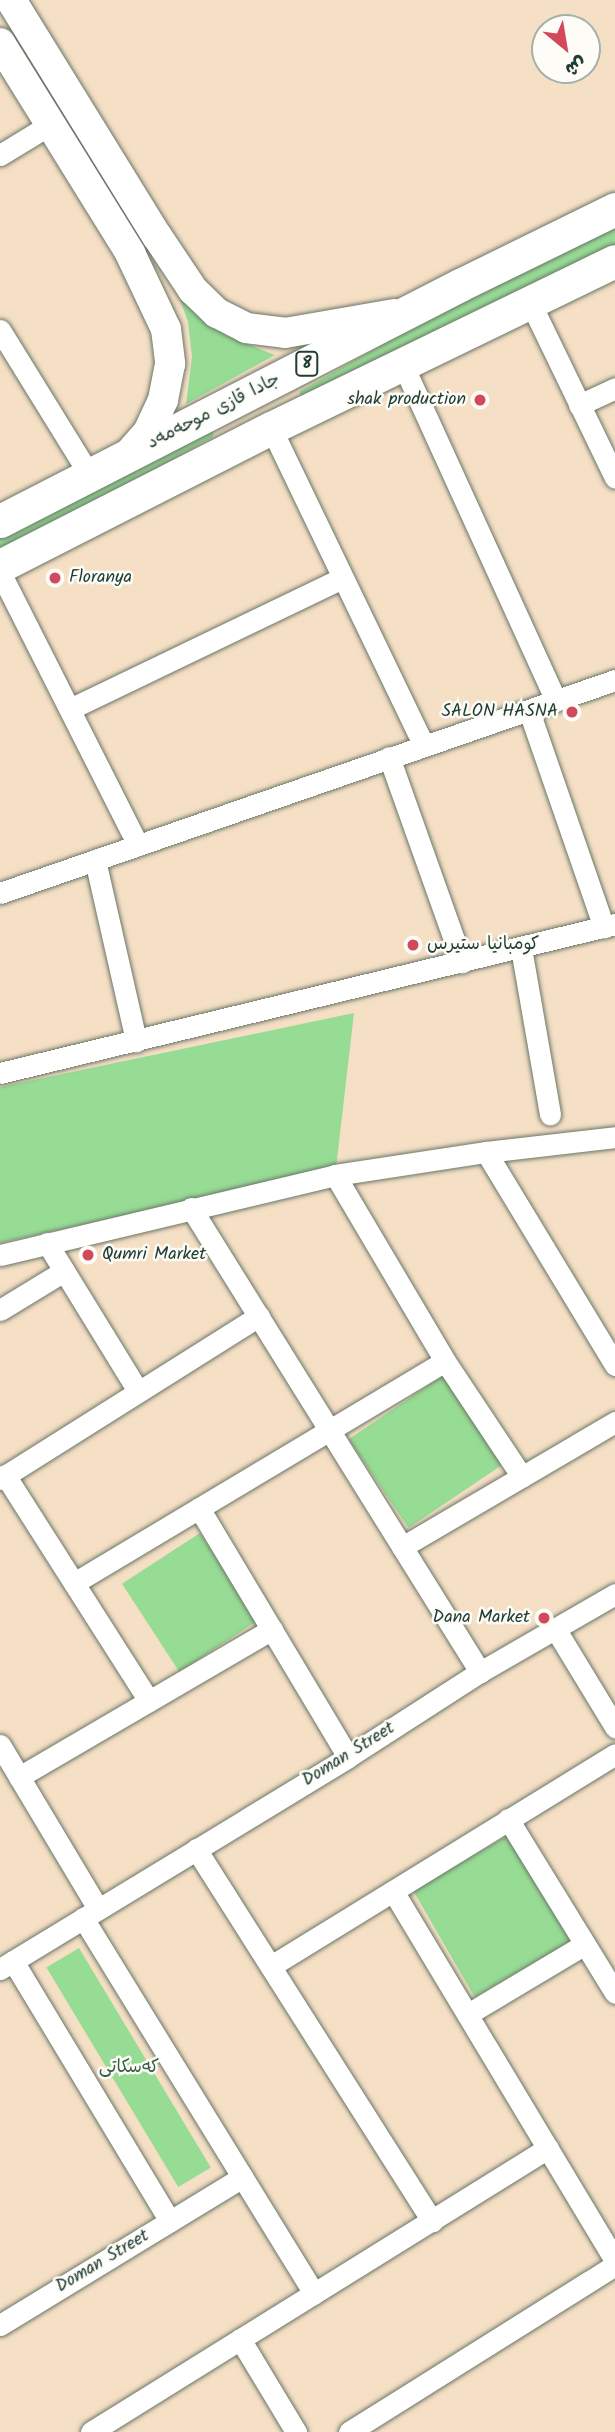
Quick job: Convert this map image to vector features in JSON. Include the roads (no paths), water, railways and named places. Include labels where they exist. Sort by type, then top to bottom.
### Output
[{"type":"main road","name":"جادا قازی موحەمەد","points":[[0,521],[615,209]]},
{"type":"main road","name":"8","points":[[0,569],[271,428],[615,261]]},
{"type":"main road","points":[[213,412],[231,425],[234,435],[230,449]]},
{"type":"street","points":[[11,0],[157,236],[204,302],[217,313],[246,328],[285,333],[408,312]]},
{"type":"street","points":[[0,43],[131,253],[166,329],[170,364],[163,400],[148,432],[124,459]]},
{"type":"street","points":[[0,155],[51,124]]},
{"type":"street","points":[[131,253],[157,236]]},
{"type":"street","points":[[530,302],[615,478]]},
{"type":"street","points":[[0,330],[90,476]]},
{"type":"street","points":[[403,365],[556,701]]},
{"type":"street","points":[[579,405],[615,388]]},
{"type":"street","points":[[271,428],[424,746]]},
{"type":"street","points":[[0,569],[138,845]]},
{"type":"street","points":[[70,709],[342,578]]},
{"type":"street","points":[[1,891],[615,680]]},
{"type":"street","points":[[0,1073],[609,925],[529,711]]},
{"type":"street","points":[[389,757],[462,962]]},
{"type":"street","points":[[95,860],[136,1041]]},
{"type":"street","points":[[521,948],[550,1114]]},
{"type":"street","points":[[0,1255],[335,1175],[486,1152],[615,1137]]},
{"type":"street","points":[[486,1152],[615,1365]]},
{"type":"street","points":[[335,1175],[445,1361],[522,1477]]},
{"type":"street","points":[[191,1208],[480,1672]]},
{"type":"street","points":[[47,1243],[138,1391]]},
{"type":"street","points":[[0,1310],[64,1271]]},
{"type":"street","points":[[149,1701],[3,1477],[259,1316]]},
{"type":"street","points":[[74,1583],[445,1361]]},
{"type":"street","points":[[402,1547],[615,1422]]},
{"type":"street","points":[[199,1508],[348,1756]]},
{"type":"street","name":"Doman Street","points":[[7,1965],[480,1672],[615,1594]]},
{"type":"street","points":[[19,1777],[272,1629]]},
{"type":"street","points":[[556,1630],[615,1727]]},
{"type":"street","points":[[0,1745],[91,1914],[242,2177],[314,2294]]},
{"type":"street","points":[[271,1966],[615,1754]]},
{"type":"street","points":[[509,1819],[615,1993]]},
{"type":"street","points":[[197,1849],[432,2221]]},
{"type":"street","points":[[393,1891],[615,2260]]},
{"type":"street","points":[[467,2014],[585,1944]]},
{"type":"street","points":[[7,1965],[170,2221]]},
{"type":"street","points":[[91,2432],[548,2148]]},
{"type":"street","name":"Doman Street","points":[[0,2325],[242,2177]]},
{"type":"street","points":[[349,2432],[375,2425],[615,2265]]},
{"type":"street","points":[[240,2339],[296,2432]]},
{"type":"place","name":"shak production","points":[[480,400]]},
{"type":"place","name":"Floranya","points":[[55,578]]},
{"type":"place","name":"SALON HASNA","points":[[572,712]]},
{"type":"place","name":"كومبانيا ستيرس","points":[[413,945]]},
{"type":"place","name":"Qumri Market","points":[[88,1255]]},
{"type":"place","name":"Dana Market","points":[[544,1618]]},
{"type":"park label","name":"کەسکاتی","points":[[129,2068]]}]
